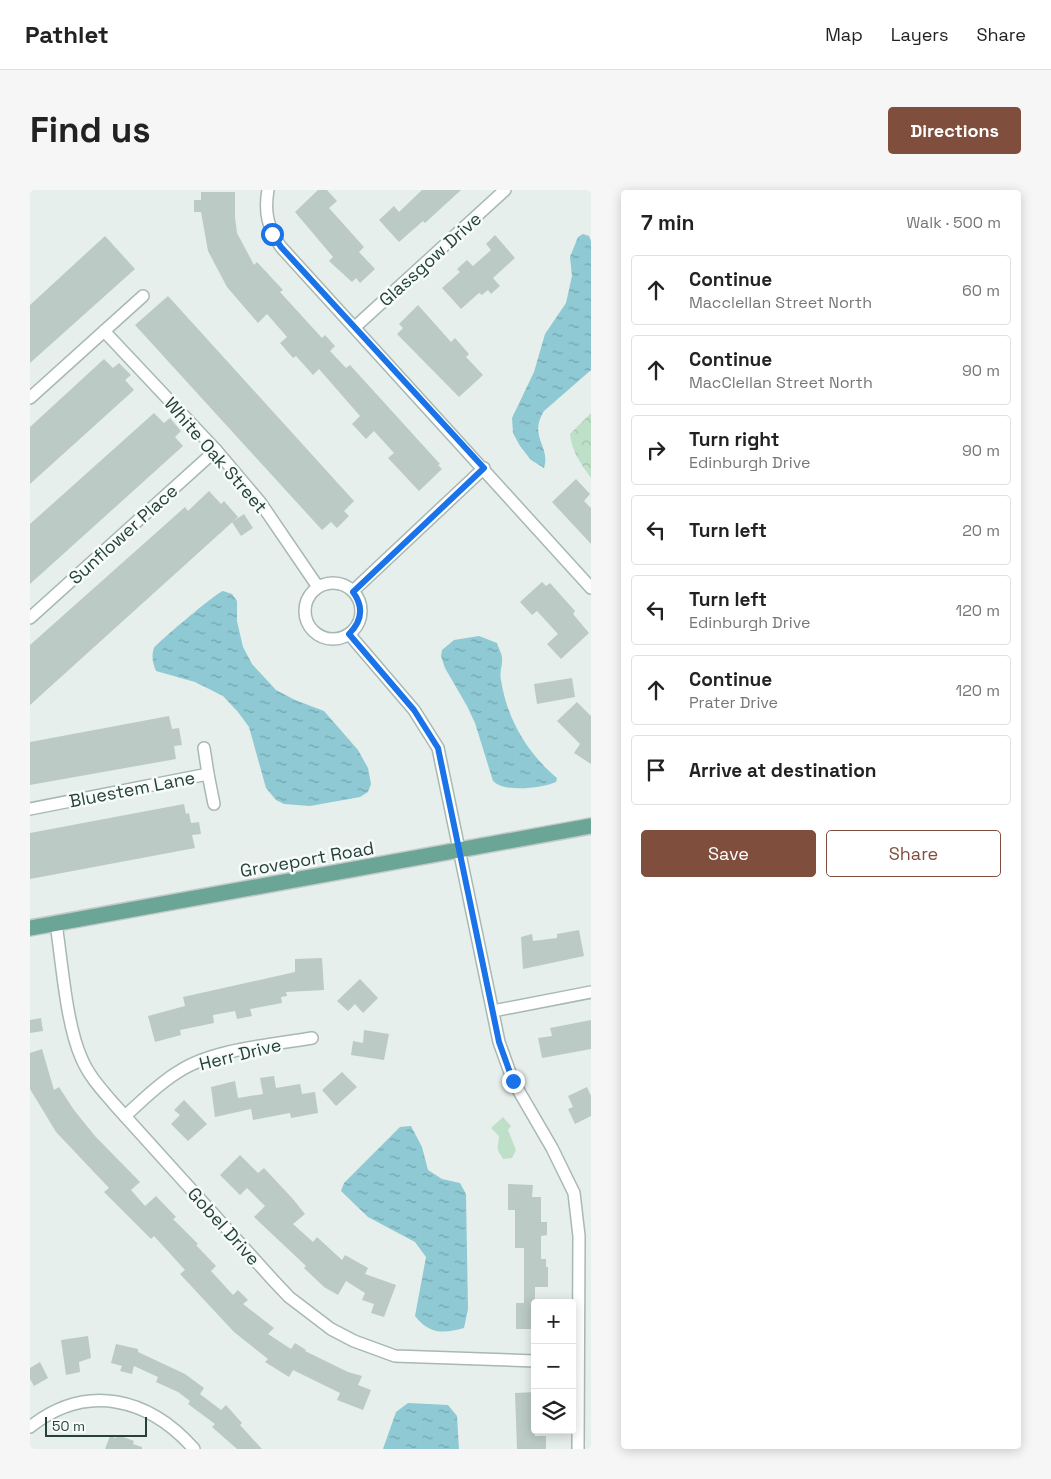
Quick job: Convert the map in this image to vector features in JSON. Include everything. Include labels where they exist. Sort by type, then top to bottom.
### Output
[{"type":"main road","name":"Groveport Road","points":[[30,928],[591,826]]},
{"type":"street","points":[[268,190],[267,214],[272,234],[281,247],[484,468],[591,588]]},
{"type":"street","name":"Glassgow Drive","points":[[354,327],[505,190]]},
{"type":"street","points":[[30,398],[143,296]]},
{"type":"street","name":"White Oak Street","points":[[104,331],[216,450],[260,502],[318,587]]},
{"type":"street","name":"Sunflower Place","points":[[30,618],[216,450]]},
{"type":"street","points":[[353,592],[484,468]]},
{"type":"street","points":[[336,583],[353,592],[361,609],[356,627],[349,634],[341,638],[323,638],[309,627],[304,610],[306,601],[318,587],[336,583]]},
{"type":"street","points":[[349,634],[414,710],[438,748],[499,1042],[513,1081],[552,1148],[574,1193],[579,1236],[576,1362],[578,1449]]},
{"type":"street","name":"Bluestem Lane","points":[[30,809],[208,774],[204,748]]},
{"type":"street","points":[[208,774],[214,804]]},
{"type":"street","name":"Gobel Drive","points":[[56,924],[72,1022],[80,1057],[91,1075],[125,1116],[273,1280],[296,1302],[331,1328],[354,1341],[395,1356],[531,1361]]},
{"type":"street","points":[[493,1011],[591,992]]},
{"type":"street","name":"Herr Drive","points":[[125,1116],[179,1071],[202,1061],[229,1053],[312,1038]]},
{"type":"street","points":[[30,1427],[52,1412],[67,1406],[89,1401],[121,1402],[158,1416],[194,1449]]},
{"type":"green space","points":[[591,413],[591,478],[580,463],[570,434]]},
{"type":"green space","points":[[503,1117],[511,1126],[508,1130],[516,1150],[512,1158],[503,1159],[498,1148],[499,1136],[491,1128]]},
{"type":"water","points":[[583,234],[589,236],[591,241],[591,370],[544,411],[538,428],[545,453],[544,468],[531,460],[520,446],[513,433],[512,418],[534,372],[545,334],[566,303],[572,276],[570,257],[578,237]]},
{"type":"water","points":[[223,591],[232,594],[237,601],[237,621],[243,647],[252,664],[276,690],[295,700],[324,711],[358,750],[368,768],[371,784],[368,792],[360,797],[310,806],[284,804],[276,800],[266,788],[249,727],[238,712],[223,696],[195,682],[156,671],[153,660],[154,648],[187,618]]},
{"type":"water","points":[[479,636],[497,643],[502,657],[501,677],[504,694],[513,722],[536,758],[557,778],[556,782],[542,786],[514,788],[498,785],[493,781],[475,723],[445,668],[441,656],[442,650],[454,640]]},
{"type":"water","points":[[411,1126],[422,1147],[428,1170],[442,1179],[460,1183],[466,1194],[468,1309],[464,1328],[456,1330],[443,1332],[431,1329],[420,1322],[415,1316],[426,1257],[415,1242],[368,1217],[341,1191],[344,1183],[400,1127]]},
{"type":"water","points":[[408,1403],[448,1405],[457,1416],[459,1449],[383,1449],[396,1412]]},
{"type":"building","points":[[318,190],[327,190],[337,201],[329,208],[364,247],[359,252],[375,269],[360,283],[356,278],[352,282],[329,261],[333,257],[295,212]]},
{"type":"building","points":[[422,190],[461,190],[425,223],[423,221],[399,242],[379,220],[394,206],[399,212]]},
{"type":"building","points":[[201,192],[235,192],[237,233],[254,265],[257,262],[283,290],[280,292],[322,338],[325,335],[335,346],[330,351],[346,368],[350,365],[440,464],[438,465],[442,469],[419,491],[388,458],[394,453],[374,431],[366,439],[352,424],[360,416],[319,369],[313,375],[296,356],[293,358],[280,343],[287,337],[267,314],[258,323],[227,287],[208,251],[201,212],[194,212],[194,200],[201,200]]},
{"type":"building","points":[[495,235],[515,258],[493,278],[500,286],[491,294],[488,290],[482,295],[479,293],[461,309],[442,288],[460,272],[457,269],[467,260],[473,266],[491,250],[486,244]]},
{"type":"building","points":[[105,236],[135,269],[30,363],[30,305]]},
{"type":"building","points":[[168,296],[354,501],[344,511],[349,516],[337,528],[331,522],[322,530],[135,325]]},
{"type":"building","points":[[418,305],[451,342],[455,338],[469,354],[466,357],[483,375],[459,397],[397,334],[403,328],[399,324]]},
{"type":"building","points":[[104,359],[113,368],[119,363],[131,375],[125,380],[134,390],[30,484],[30,427]]},
{"type":"building","points":[[154,413],[164,423],[170,418],[181,431],[175,437],[183,446],[30,584],[30,524]]},
{"type":"building","points":[[576,479],[590,494],[584,501],[591,508],[591,544],[552,502]]},
{"type":"building","points":[[209,491],[221,504],[224,501],[238,517],[30,705],[30,645],[185,507],[188,511]]},
{"type":"building","points":[[244,514],[253,528],[241,536],[232,522]]},
{"type":"building","points":[[542,582],[546,586],[550,583],[575,611],[573,614],[589,633],[561,659],[547,644],[558,634],[537,611],[532,615],[520,602]]},
{"type":"building","points":[[572,678],[575,697],[537,704],[534,684]]},
{"type":"building","points":[[577,702],[591,716],[591,764],[574,753],[580,744],[557,721]]},
{"type":"building","points":[[169,716],[172,729],[179,728],[182,745],[174,746],[176,759],[30,785],[30,742]]},
{"type":"building","points":[[184,804],[186,814],[189,813],[191,823],[199,822],[201,834],[192,835],[195,848],[30,879],[30,833]]},
{"type":"building","points":[[579,930],[584,956],[523,969],[521,937],[532,934],[533,941],[557,938],[557,934]]},
{"type":"building","points":[[322,958],[324,990],[286,992],[287,996],[281,997],[282,1003],[250,1009],[252,1016],[237,1019],[235,1011],[213,1015],[214,1023],[180,1030],[181,1035],[155,1042],[148,1016],[185,1006],[183,997],[295,972],[295,959]]},
{"type":"building","points":[[360,979],[378,998],[363,1013],[355,1004],[348,1011],[337,1001]]},
{"type":"building","points":[[41,1018],[43,1031],[30,1033],[30,1020]]},
{"type":"building","points":[[591,1020],[591,1049],[542,1058],[538,1038],[552,1036],[550,1028]]},
{"type":"building","points":[[364,1030],[389,1034],[384,1060],[351,1055],[353,1041],[363,1043]]},
{"type":"building","points":[[42,1049],[54,1090],[59,1087],[74,1110],[95,1136],[140,1182],[131,1190],[145,1206],[156,1196],[176,1217],[173,1219],[198,1244],[196,1245],[216,1266],[211,1271],[233,1295],[238,1290],[248,1300],[243,1304],[274,1328],[268,1334],[291,1349],[295,1343],[305,1351],[348,1372],[362,1376],[358,1385],[371,1390],[363,1410],[337,1400],[340,1393],[293,1370],[289,1377],[265,1362],[268,1359],[234,1332],[180,1274],[185,1270],[154,1236],[151,1239],[104,1192],[109,1188],[56,1132],[30,1089],[30,1053]]},
{"type":"building","points":[[342,1072],[357,1087],[336,1106],[322,1090]]},
{"type":"building","points":[[274,1076],[276,1088],[300,1084],[302,1094],[315,1092],[318,1113],[291,1118],[290,1113],[253,1120],[251,1109],[215,1117],[211,1087],[235,1081],[238,1098],[263,1094],[260,1078]]},
{"type":"building","points":[[587,1087],[591,1096],[591,1116],[575,1124],[568,1109],[573,1107],[568,1096]]},
{"type":"building","points":[[184,1100],[207,1124],[188,1141],[171,1124],[180,1115],[174,1110]]},
{"type":"building","points":[[240,1155],[258,1173],[264,1168],[292,1198],[305,1214],[293,1224],[313,1242],[317,1237],[342,1260],[345,1255],[368,1268],[365,1274],[396,1285],[384,1317],[371,1313],[374,1304],[362,1300],[365,1293],[346,1281],[338,1295],[324,1287],[304,1268],[306,1266],[254,1217],[265,1206],[247,1188],[240,1195],[220,1175]]},
{"type":"building","points":[[508,1184],[533,1185],[532,1197],[541,1197],[541,1222],[547,1222],[547,1235],[541,1236],[541,1259],[546,1259],[546,1267],[548,1267],[548,1287],[535,1287],[535,1299],[531,1299],[531,1329],[516,1329],[516,1303],[524,1303],[524,1248],[515,1248],[515,1210],[508,1210]]},
{"type":"building","points":[[88,1336],[91,1358],[79,1362],[80,1372],[66,1375],[61,1340]]},
{"type":"building","points":[[116,1344],[138,1349],[138,1352],[185,1374],[204,1388],[200,1394],[221,1410],[226,1405],[242,1423],[240,1425],[262,1449],[237,1449],[212,1427],[215,1424],[188,1404],[190,1401],[178,1392],[156,1382],[158,1377],[134,1366],[132,1374],[120,1371],[122,1366],[111,1363]]},
{"type":"building","points":[[40,1362],[48,1378],[34,1386],[30,1379],[30,1368]]},
{"type":"building","points":[[531,1392],[531,1434],[546,1436],[546,1449],[517,1449],[515,1393]]},
{"type":"building","points":[[118,1435],[134,1441],[133,1444],[142,1447],[142,1449],[105,1449],[110,1436],[116,1438]]},
{"type":"route","points":[[272,234],[281,247],[484,468],[353,592],[358,599],[361,609],[356,627],[349,634],[414,710],[428,728],[438,748],[499,1042],[513,1081]]}]
